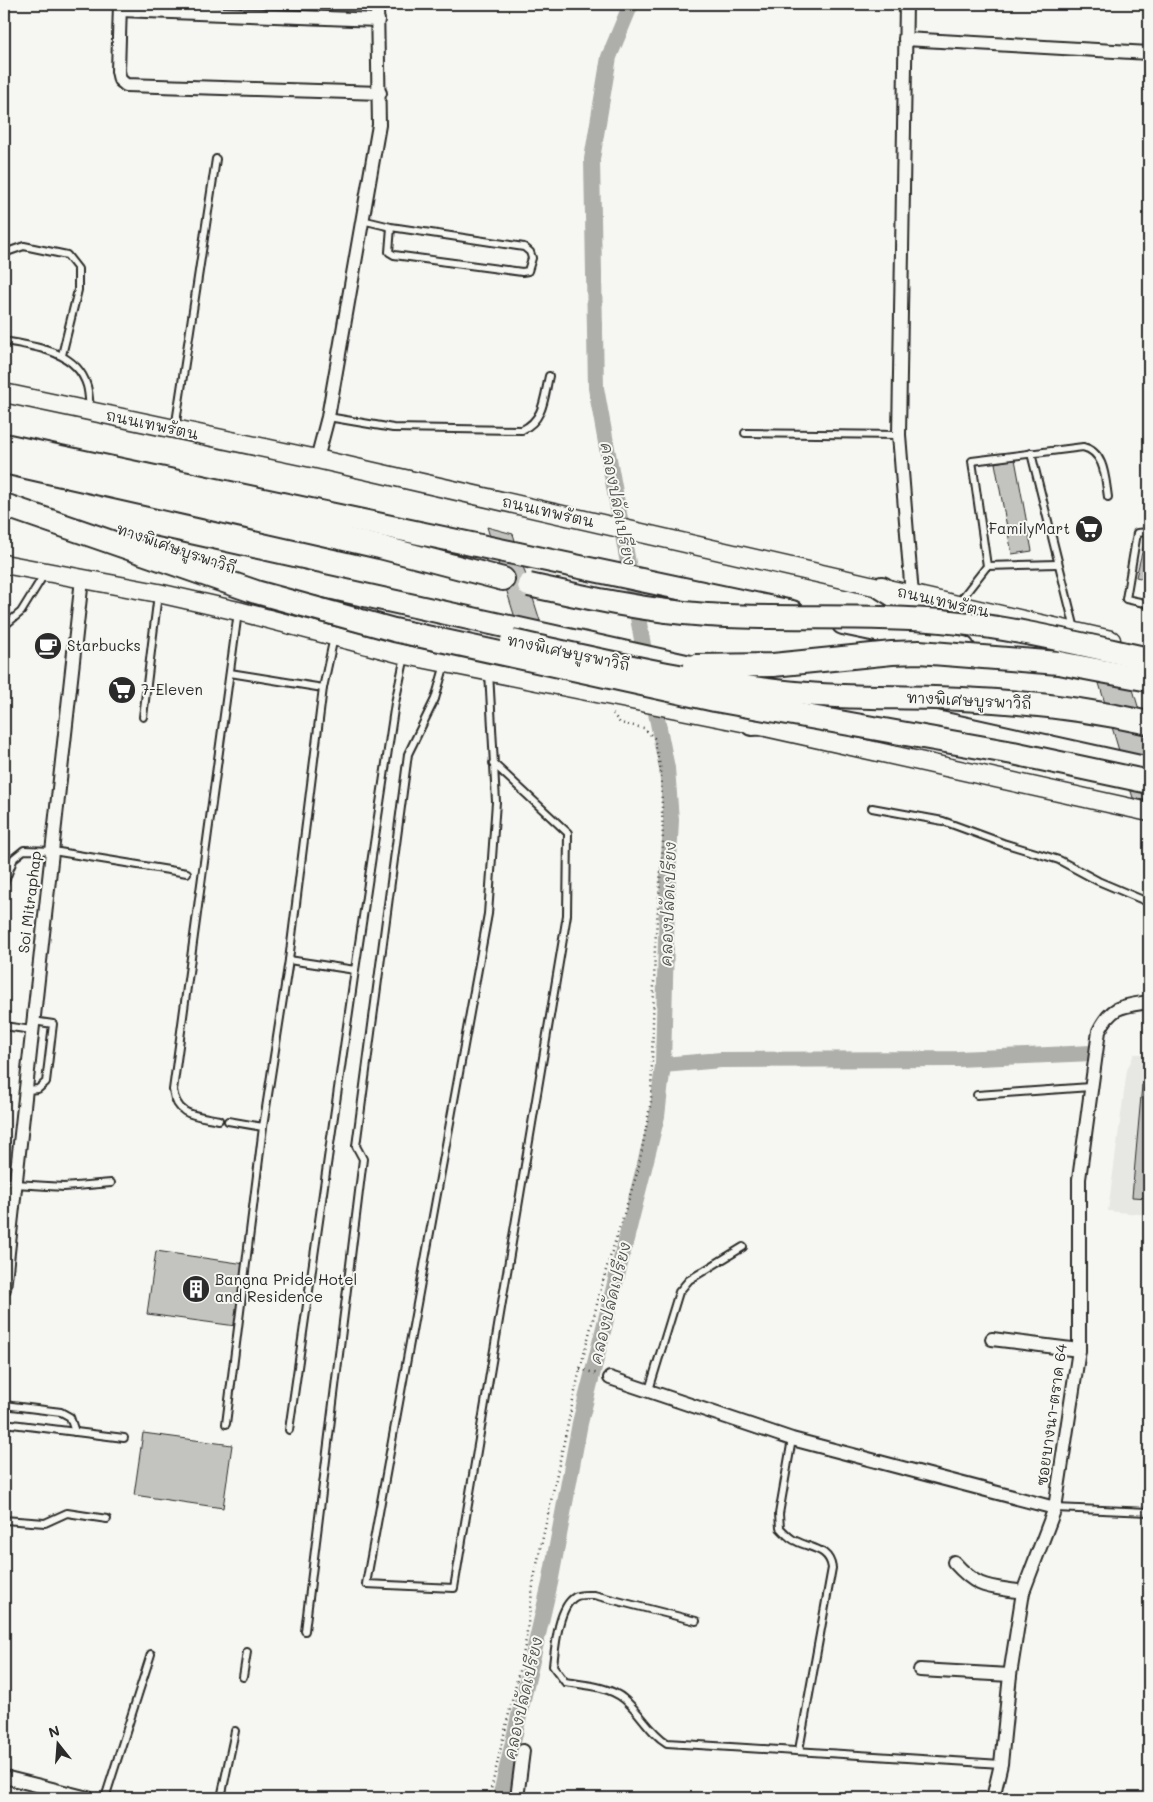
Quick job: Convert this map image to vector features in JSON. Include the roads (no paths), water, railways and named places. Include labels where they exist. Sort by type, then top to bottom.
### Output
[{"type":"highway","points":[[4,445],[986,653],[1149,691]]},
{"type":"highway","points":[[4,462],[380,547],[503,579]]},
{"type":"highway","name":"ทางพิเศษบูรพาวิถี","points":[[4,490],[260,578],[397,616],[626,659],[748,687],[795,693],[1008,701],[1063,707],[1149,723]]},
{"type":"highway","points":[[4,505],[256,592],[394,630],[705,698],[1013,753],[1149,782]]},
{"type":"highway","points":[[4,515],[626,659],[680,665],[1149,769]]},
{"type":"highway","points":[[529,585],[608,602],[709,615],[843,616],[942,621],[1048,636],[1149,659]]},
{"type":"highway","points":[[882,588],[986,653]]},
{"type":"highway","points":[[626,659],[732,667],[919,652],[1059,663],[1149,680]]},
{"type":"highway","points":[[752,724],[906,715]]},
{"type":"main road","name":"ถนนเทพรัตน","points":[[4,393],[318,459],[1149,649]]},
{"type":"main road","points":[[4,553],[47,572]]},
{"type":"main road","points":[[4,564],[158,593],[238,611],[406,654],[752,724],[1149,812]]},
{"type":"street","points":[[318,459],[328,417],[379,125],[380,93],[377,4]]},
{"type":"street","points":[[906,4],[899,435],[912,595]]},
{"type":"street","points":[[378,20],[120,7],[118,71],[120,80],[126,85],[380,93]]},
{"type":"street","points":[[905,39],[1149,53]]},
{"type":"street","name":"Soi Mitraphap","points":[[4,1289],[82,579]]},
{"type":"street","name":"ซอยบางนา-ตราด 64","points":[[993,1798],[1001,1764],[1010,1675],[1023,1592],[1055,1508],[1079,1350],[1078,1179],[1099,1031],[1106,1017],[1113,1010],[1149,1002]]},
{"type":"street","points":[[992,1338],[1079,1350]]},
{"type":"street","points":[[610,1378],[792,1439],[1055,1508]]},
{"type":"street","points":[[954,1562],[969,1579],[978,1584],[1023,1592]]},
{"type":"street","points":[[920,1670],[1010,1675]]},
{"type":"street","points":[[517,1798],[523,1751]]},
{"type":"street","points":[[4,1777],[88,1798]]},
{"type":"lane","points":[[175,430],[216,159]]},
{"type":"lane","points":[[362,220],[391,227],[524,247],[530,252],[531,266],[528,271],[522,272],[394,255],[389,252],[388,248],[391,227]]},
{"type":"lane","points":[[4,253],[24,246],[67,255],[78,269],[78,290],[62,355]]},
{"type":"lane","points":[[4,341],[62,355],[73,363],[86,384],[90,412]]},
{"type":"lane","points":[[328,417],[394,428],[522,430],[533,426],[538,418],[549,376]]},
{"type":"lane","points":[[745,434],[899,435]]},
{"type":"lane","points":[[956,605],[987,566],[972,461],[1083,447],[1092,449],[1101,462],[1108,497]]},
{"type":"lane","points":[[1030,453],[1057,564],[1076,631]]},
{"type":"lane","points":[[1149,532],[1137,533],[1126,600],[1149,604]]},
{"type":"lane","points":[[987,566],[1057,564]]},
{"type":"lane","points":[[4,626],[21,612],[47,572]]},
{"type":"lane","points":[[143,716],[158,593]]},
{"type":"lane","points":[[219,1120],[183,1111],[175,1104],[173,1090],[238,611]]},
{"type":"lane","points":[[226,1424],[263,1126],[289,960],[323,688],[334,636]]},
{"type":"lane","points":[[289,1430],[329,1142],[395,703],[406,654]]},
{"type":"lane","points":[[305,1631],[364,1159],[356,1146],[408,754],[435,699],[445,662]]},
{"type":"lane","points":[[488,671],[496,802],[488,914],[366,1584],[454,1588],[567,915],[568,833],[494,763]]},
{"type":"lane","points":[[230,673],[323,688]]},
{"type":"lane","points":[[872,808],[943,821],[1002,843],[1059,860],[1098,881],[1143,900],[1149,900]]},
{"type":"lane","points":[[4,884],[14,858],[24,850],[53,852],[187,873]]},
{"type":"lane","points":[[289,960],[355,970]]},
{"type":"lane","points":[[4,1026],[53,1024],[46,1082],[38,1089],[26,1090]]},
{"type":"lane","points":[[977,1095],[1090,1087]]},
{"type":"lane","points":[[228,1121],[263,1126]]},
{"type":"lane","points":[[15,1184],[64,1187],[111,1183]]},
{"type":"lane","points":[[649,1390],[679,1292],[689,1280],[743,1247]]},
{"type":"lane","points":[[4,1405],[61,1412],[70,1417],[75,1432]]},
{"type":"lane","points":[[4,1423],[124,1438]]},
{"type":"lane","points":[[792,1439],[779,1514],[780,1528],[793,1540],[826,1552],[831,1560],[832,1568],[799,1750]]},
{"type":"lane","points":[[1055,1508],[1149,1512]]},
{"type":"lane","points":[[4,1520],[45,1522],[67,1513],[107,1519]]},
{"type":"lane","points":[[696,1621],[594,1595],[576,1596],[566,1604],[553,1666],[565,1682],[611,1691],[623,1698],[654,1735],[667,1744],[799,1750],[1001,1764]]},
{"type":"lane","points":[[243,1677],[247,1652]]},
{"type":"lane","points":[[105,1798],[151,1654]]},
{"type":"lane","points":[[221,1798],[235,1730]]},
{"type":"waterway","name":"คลองปลัดเปรียง","points":[[631,4],[609,57],[592,159],[596,388],[647,667]]},
{"type":"waterway","name":"คลองปลัดเปรียง","points":[[500,1798],[550,1583],[580,1423],[657,1116],[663,1065],[671,820],[667,768],[652,693]]},
{"type":"waterway","points":[[663,1065],[721,1060],[958,1059],[1092,1053]]},
{"type":"place","name":"FamilyMart","points":[[1089,529]]},
{"type":"place","name":"Starbucks","points":[[48,646]]},
{"type":"place","name":"7-Eleven","points":[[122,690]]},
{"type":"place","name":"Bangna Pride Hotel and Residence","points":[[196,1289]]}]
